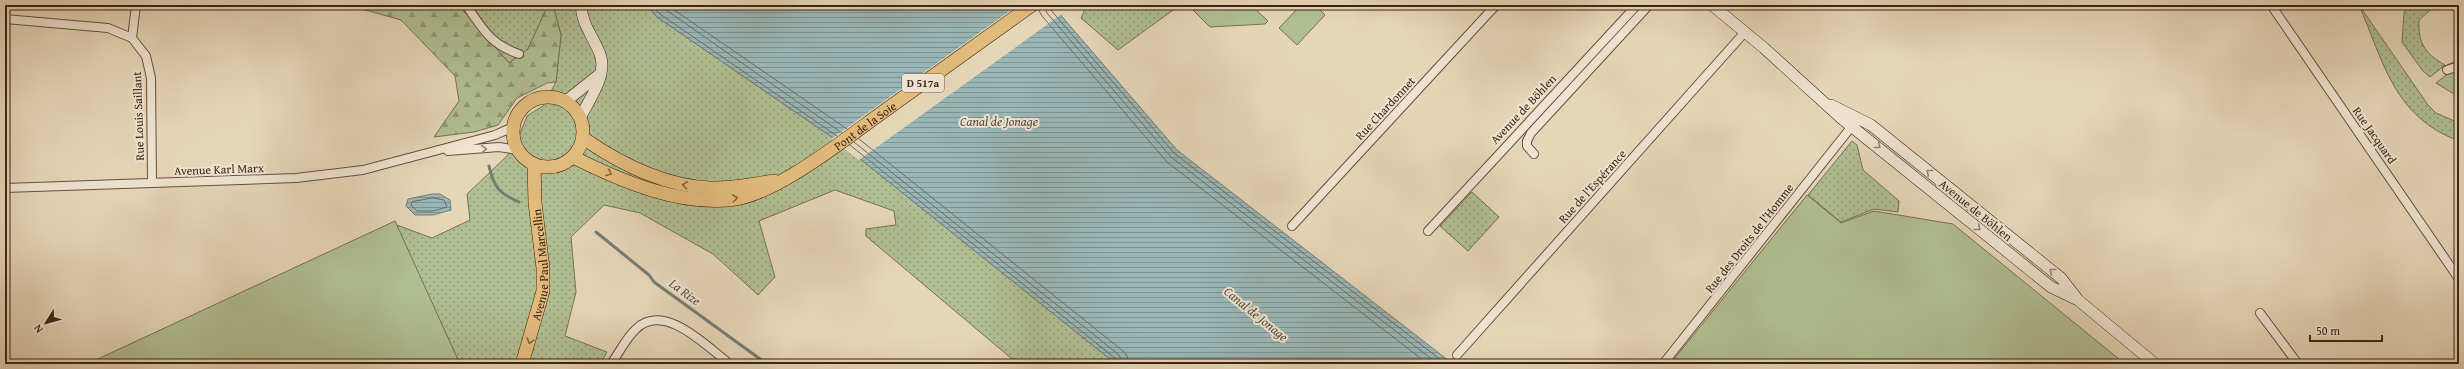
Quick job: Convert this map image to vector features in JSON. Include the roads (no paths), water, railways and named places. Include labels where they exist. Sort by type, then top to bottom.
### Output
[{"type":"main road","points":[[580,118],[596,87],[600,74],[600,55],[583,23],[581,5]]},
{"type":"main road","name":"Pont de la Soie","points":[[779,181],[814,160],[1032,5]]},
{"type":"main road","name":"Avenue de Böhlen","points":[[1712,5],[1852,126],[2051,287],[2078,300]]},
{"type":"main road","points":[[565,102],[600,74]]},
{"type":"main road","points":[[546,97],[565,102],[580,118],[583,138],[573,157],[565,163],[553,167],[534,164],[518,150],[515,143],[513,127],[518,114],[532,101],[546,97]]},
{"type":"main road","name":"Avenue de Böhlen","points":[[1826,103],[1842,109],[1871,125],[2061,278],[2078,300],[2155,364]]},
{"type":"main road","name":"Avenue de Böhlen","points":[[1862,134],[1866,129],[1891,141]]},
{"type":"main road","name":"D 517a","points":[[583,138],[599,149],[640,170],[678,184],[710,188],[779,181]]},
{"type":"main road","name":"D 517a","points":[[573,157],[624,180],[667,193],[701,199],[741,198],[755,194],[779,181]]},
{"type":"main road","name":"Avenue Paul Marcellin","points":[[522,364],[543,291],[543,268],[535,203],[534,164]]},
{"type":"street","points":[[132,38],[136,5]]},
{"type":"street","points":[[466,5],[489,38],[502,48],[519,54]]},
{"type":"street","name":"Rue Chardonnet","points":[[1292,226],[1496,5]]},
{"type":"street","name":"Avenue de Böhlen","points":[[1428,230],[1637,5]]},
{"type":"street","points":[[1534,154],[1527,146],[1527,141],[1531,133],[1649,5]]},
{"type":"street","name":"Rue Jacquard","points":[[2271,5],[2459,279]]},
{"type":"street","name":"Rue Louis Saillant","points":[[5,19],[108,28],[132,38],[146,56],[151,78],[152,183]]},
{"type":"street","name":"Rue de l'Espérance","points":[[1457,355],[1745,32]]},
{"type":"street","points":[[2447,70],[2459,66]]},
{"type":"street","name":"Rue des Droits de l'Homme","points":[[1663,364],[1852,126]]},
{"type":"street","name":"Avenue Karl Marx","points":[[5,188],[296,178],[363,170],[495,134],[513,127]]},
{"type":"street","name":"Avenue Karl Marx","points":[[432,152],[499,148],[518,150]]},
{"type":"street","points":[[2260,314],[2298,364]]},
{"type":"street","points":[[611,364],[636,329],[647,321],[662,319],[680,326],[730,364]]},
{"type":"water","name":"Canal de Jonage","points":[[647,5],[1052,5],[1177,150],[1453,364],[1116,364],[839,142],[657,17]]},
{"type":"water","points":[[432,194],[440,194],[450,200],[451,210],[433,215],[415,215],[406,206],[408,199]]},
{"type":"waterway","name":"La Rize","points":[[489,166],[493,180],[498,189],[507,196],[519,202]]},
{"type":"waterway","name":"La Rize","points":[[596,232],[649,275],[654,282],[767,364]]}]
